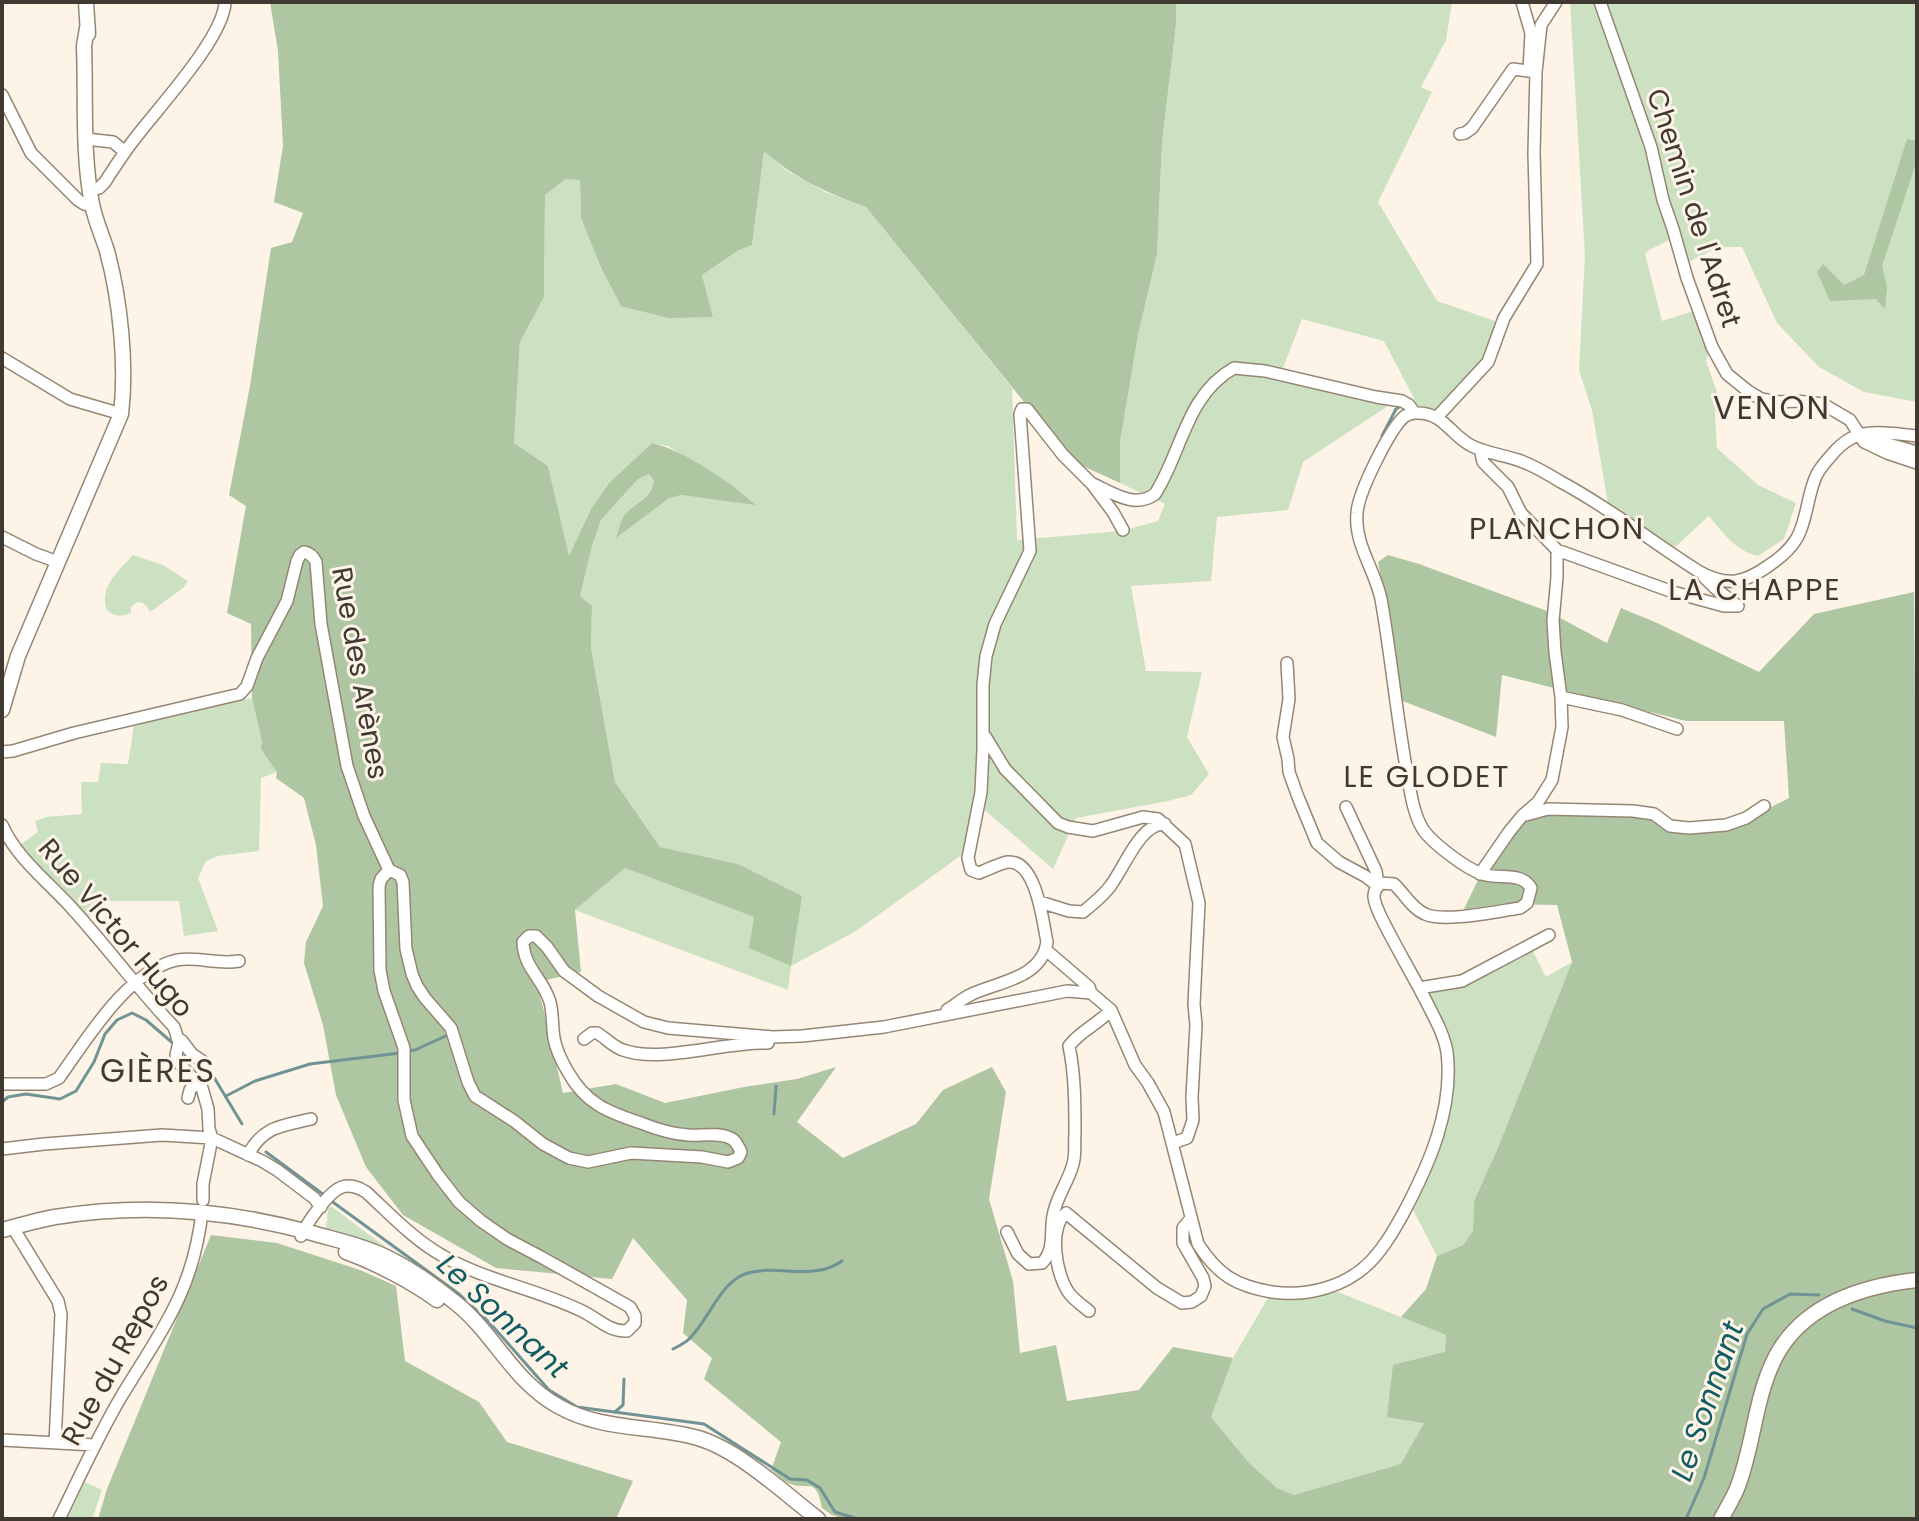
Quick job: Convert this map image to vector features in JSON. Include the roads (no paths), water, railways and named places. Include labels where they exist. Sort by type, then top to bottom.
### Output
[{"type":"main road","points":[[2,710],[18,656],[121,414],[124,392],[119,311],[107,253],[92,206],[89,139],[91,49],[86,2]]},
{"type":"main road","points":[[6,1232],[54,1218],[182,1210],[261,1220],[310,1236],[367,1249],[423,1278],[468,1314],[536,1391],[557,1406],[598,1422],[698,1438],[718,1446],[746,1463],[818,1519]]},
{"type":"main road","points":[[1721,1519],[1738,1485],[1768,1375],[1788,1338],[1814,1313],[1841,1298],[1877,1286],[1917,1280]]},
{"type":"street","points":[[91,190],[105,182],[205,48],[223,15],[225,2]]},
{"type":"street","points":[[1437,417],[1488,362],[1504,318],[1537,264],[1531,33],[1522,2]]},
{"type":"street","points":[[1532,71],[1541,25],[1556,2]]},
{"type":"street","name":"Chemin de l'Adret","points":[[1600,2],[1651,147],[1663,200],[1687,278],[1721,364],[1738,384],[1761,399],[1823,404],[1850,420],[1861,438]]},
{"type":"street","points":[[1460,134],[1472,128],[1513,69],[1532,71]]},
{"type":"street","points":[[2,95],[31,153],[78,200],[92,206]]},
{"type":"street","points":[[89,139],[113,142],[125,152]]},
{"type":"street","points":[[2,358],[70,399],[121,414]]},
{"type":"street","points":[[1092,484],[1135,501],[1148,499],[1155,494],[1197,404],[1215,382],[1234,368],[1265,371],[1402,401],[1414,412]]},
{"type":"street","points":[[946,1015],[947,1010],[970,995],[1016,978],[1033,968],[1046,950],[1040,902],[1031,878],[1022,868],[1007,862],[979,873],[971,870],[968,858],[981,792],[986,656],[992,635],[1030,551],[1020,414],[1023,409],[1027,409],[1063,455],[1092,484],[1123,530]]},
{"type":"street","points":[[1046,950],[1111,1010],[1135,1065],[1164,1112],[1198,1244],[1209,1261],[1228,1279],[1279,1293],[1324,1289],[1345,1280],[1371,1262],[1389,1240],[1429,1158],[1441,1123],[1448,1087],[1446,1049],[1437,1024],[1380,915],[1373,893],[1378,886],[1387,882],[1394,884],[1412,905],[1424,914],[1439,918],[1520,908],[1527,903],[1531,888],[1521,878],[1480,874],[1447,852],[1424,830],[1413,803],[1379,593],[1357,530],[1359,500],[1380,453],[1404,417],[1414,412],[1437,417],[1467,443],[1518,460],[1562,482],[1698,571],[1724,582],[1743,581],[1754,576],[1777,560],[1795,541],[1823,464],[1842,445],[1887,433],[1917,436]]},
{"type":"street","points":[[1861,438],[1917,452]]},
{"type":"street","points":[[1861,438],[1887,453],[1917,463]]},
{"type":"street","points":[[1480,449],[1483,462],[1508,487],[1521,513],[1557,550],[1673,592],[1724,606],[1738,606],[1698,571]]},
{"type":"street","points":[[2,537],[58,562]]},
{"type":"street","points":[[1480,874],[1552,780],[1562,727],[1553,621],[1557,550]]},
{"type":"street","name":"Rue des Arènes","points":[[2,752],[240,694],[247,686],[257,658],[287,601],[297,561],[304,552],[309,553],[316,562],[321,624],[347,766],[364,816],[389,870]]},
{"type":"street","points":[[1287,663],[1289,699],[1283,737],[1289,772],[1303,809],[1317,843],[1339,862],[1378,886]]},
{"type":"street","points":[[1561,697],[1622,710],[1677,729]]},
{"type":"street","points":[[983,734],[1005,769],[1058,823],[1093,831],[1143,817],[1158,819],[1185,844],[1199,903],[1193,1120],[1187,1138],[1173,1143]]},
{"type":"street","points":[[1522,816],[1548,809],[1633,811],[1654,814],[1670,826],[1707,828],[1746,818],[1764,806]]},
{"type":"street","points":[[1346,807],[1376,871],[1378,886]]},
{"type":"street","points":[[1040,902],[1083,912],[1111,885],[1146,832],[1161,823],[1166,824]]},
{"type":"street","name":"Rue Victor Hugo","points":[[2,825],[30,865],[174,1027],[178,1040],[178,1062],[199,1085],[208,1109],[212,1138],[203,1184],[202,1211]]},
{"type":"street","points":[[310,1236],[326,1201],[342,1187],[358,1187],[442,1256],[477,1273],[583,1311],[614,1330],[627,1331],[635,1323],[630,1307],[507,1239],[459,1202],[412,1136],[404,1100],[404,1052],[380,970],[379,886],[389,870],[400,875],[403,882],[406,949],[417,986],[453,1033],[475,1096],[562,1155],[588,1162],[631,1153],[702,1157],[728,1162],[738,1158],[741,1152],[728,1136],[682,1135],[654,1128],[604,1110],[580,1090],[567,1071],[557,1047],[550,1000],[544,985],[523,954],[523,942],[529,936],[536,936],[564,971],[598,996],[644,1022],[668,1028],[773,1037],[802,1036],[858,1030],[1067,991],[1091,993]]},
{"type":"street","points":[[1419,988],[1462,981],[1549,935]]},
{"type":"street","points":[[2,1084],[46,1084],[59,1078],[111,1009],[146,973],[187,959],[224,963],[239,961]]},
{"type":"street","points":[[1007,1232],[1018,1254],[1029,1264],[1042,1263],[1049,1256],[1053,1217],[1074,1160],[1075,1085],[1069,1046],[1111,1010]]},
{"type":"street","points":[[584,1039],[597,1033],[619,1049],[662,1054],[751,1042],[768,1043],[773,1037]]},
{"type":"street","points":[[178,1040],[205,1063]]},
{"type":"street","points":[[188,1098],[190,1090],[199,1085]]},
{"type":"street","points":[[248,1155],[254,1143],[267,1132],[311,1119]]},
{"type":"street","points":[[2,1149],[162,1135],[212,1138],[262,1161],[326,1201]]},
{"type":"street","name":"Rue du Repos","points":[[59,1519],[95,1445],[176,1306],[196,1254],[202,1211]]},
{"type":"street","points":[[1089,1311],[1069,1294],[1059,1272],[1055,1253],[1062,1216],[1066,1213],[1157,1288],[1182,1303],[1192,1302],[1201,1296],[1205,1286],[1183,1243],[1183,1228],[1191,1218]]},
{"type":"street","points":[[6,1232],[58,1301],[61,1314],[55,1443]]},
{"type":"street","points":[[2,1440],[95,1445]]},
{"type":"waterway","points":[[1382,436],[1396,409],[1403,405]]},
{"type":"waterway","name":"Le Sonnant","points":[[2,1102],[8,1097],[26,1094],[60,1099],[76,1091],[94,1062],[105,1034],[117,1020],[132,1013],[146,1020],[175,1045]]},
{"type":"waterway","points":[[407,1051],[448,1035]]},
{"type":"waterway","points":[[226,1096],[255,1081],[310,1064],[400,1053]]},
{"type":"waterway","name":"Le Sonnant","points":[[203,1067],[212,1074],[242,1124]]},
{"type":"waterway","points":[[774,1114],[776,1086]]},
{"type":"waterway","name":"Le Sonnant","points":[[266,1152],[324,1195]]},
{"type":"waterway","name":"Le Sonnant","points":[[330,1200],[459,1294],[489,1322],[549,1390],[577,1407],[704,1424],[790,1479],[807,1480],[820,1488],[835,1512],[858,1519]]},
{"type":"waterway","points":[[673,1349],[696,1331],[728,1285],[745,1274],[770,1270],[819,1270],[842,1261]]},
{"type":"waterway","name":"Le Sonnant","points":[[1686,1519],[1704,1478],[1747,1334],[1763,1309],[1790,1294],[1819,1295]]},
{"type":"waterway","name":"Le Sonnant","points":[[1852,1309],[1917,1328]]},
{"type":"waterway","points":[[615,1412],[623,1405],[624,1379]]},
{"type":"district","name":"VENON","points":[[1772,407]]},
{"type":"district","name":"PLANCHON","points":[[1557,528]]},
{"type":"district","name":"LA CHAPPE","points":[[1755,589]]},
{"type":"district","name":"LE GLODET","points":[[1427,776]]},
{"type":"district","name":"GIÈRES","points":[[158,1070]]}]
